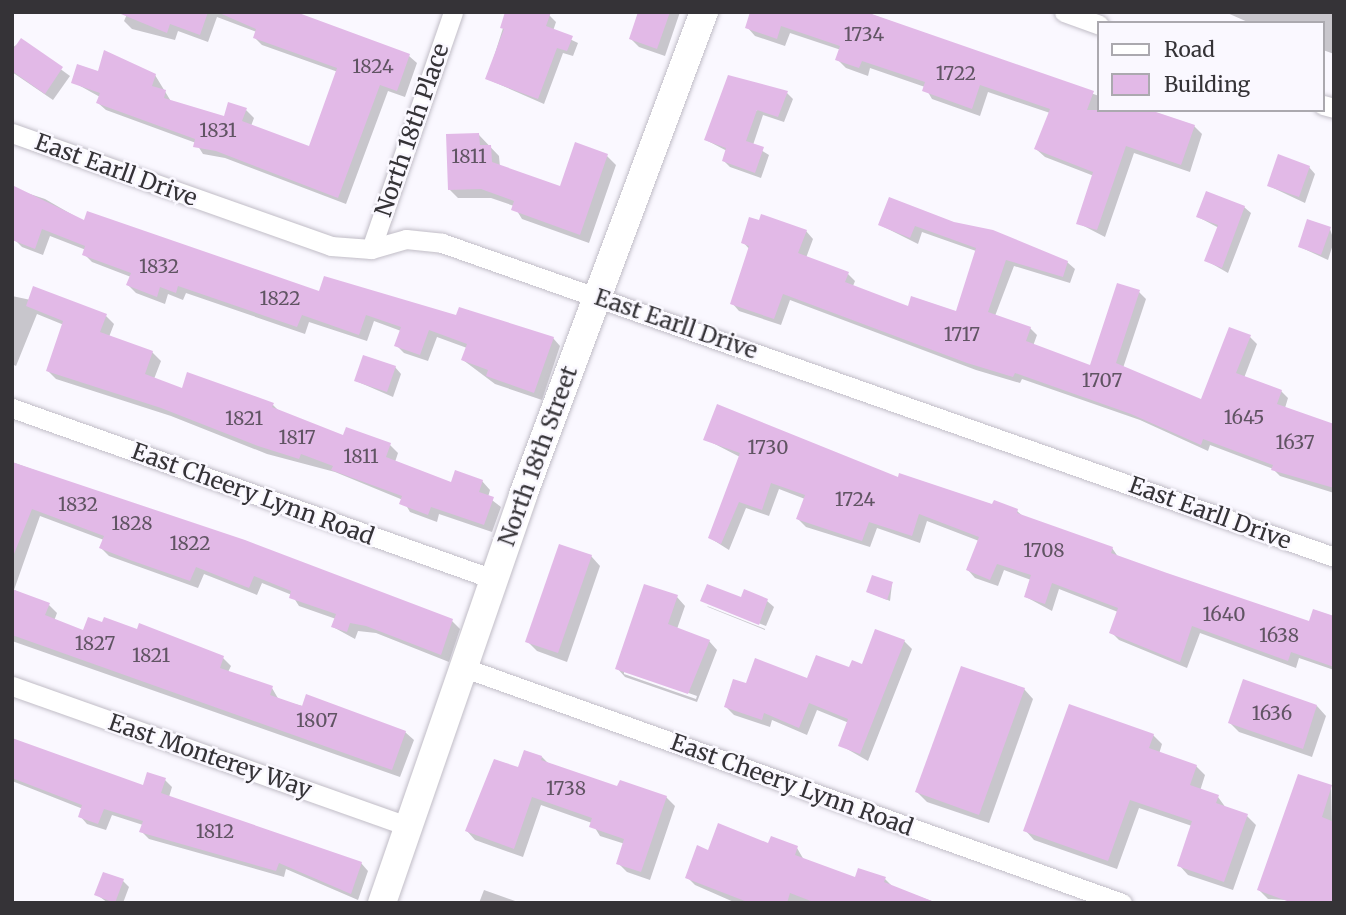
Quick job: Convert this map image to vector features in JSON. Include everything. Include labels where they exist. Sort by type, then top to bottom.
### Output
[{"type":"street","name":"North 18th Street","points":[[383,903],[493,579],[704,12]]},
{"type":"street","points":[[1064,12],[1098,25]]},
{"type":"street","name":"North 18th Place","points":[[370,249],[452,13]]},
{"type":"street","name":"East Earll Drive","points":[[12,133],[331,246],[370,249],[406,239],[442,243],[1334,557]]},
{"type":"street","name":"East Cheery Lynn Road","points":[[12,408],[493,579]]},
{"type":"street","name":"East Cheery Lynn Road","points":[[462,667],[1122,903]]},
{"type":"street","name":"East Monterey Way","points":[[12,686],[408,826]]},
{"type":"building","points":[[116,12],[208,12],[200,35],[170,24],[167,33]]},
{"type":"building","points":[[217,12],[296,12],[410,54],[397,91],[380,85],[338,198],[216,151],[193,147],[195,139],[96,103],[100,93],[71,83],[77,64],[98,71],[104,50],[156,74],[152,86],[166,90],[164,98],[224,116],[228,102],[247,108],[242,121],[309,146],[337,68],[253,38],[256,29]]},
{"type":"building","points":[[505,12],[551,12],[546,26],[573,36],[567,51],[557,48],[538,99],[485,79],[504,29],[500,28]]},
{"type":"building","points":[[638,12],[670,12],[657,49],[629,39]]},
{"type":"building","points":[[750,12],[866,12],[1094,91],[1087,110],[1156,112],[1195,125],[1181,165],[1126,146],[1097,230],[1076,224],[1093,172],[1034,149],[1050,109],[980,85],[972,109],[922,91],[925,82],[862,61],[859,68],[835,60],[840,46],[781,26],[777,39],[745,28]]},
{"type":"building","points":[[21,38],[63,67],[45,94],[12,71],[12,51]]},
{"type":"building","points":[[728,75],[788,91],[778,117],[757,110],[746,141],[764,147],[755,173],[722,161],[726,148],[704,140]]},
{"type":"building","points":[[479,133],[480,145],[491,145],[492,162],[560,186],[575,142],[608,154],[580,235],[511,210],[514,201],[481,189],[448,190],[446,134]]},
{"type":"building","points":[[1278,154],[1310,166],[1299,197],[1267,186]]},
{"type":"building","points":[[12,185],[84,220],[87,211],[319,291],[324,276],[456,315],[459,307],[554,337],[534,393],[486,376],[488,370],[461,360],[467,344],[429,330],[420,355],[394,346],[401,327],[366,315],[359,335],[302,315],[297,327],[178,286],[176,293],[160,287],[157,297],[126,285],[131,273],[82,255],[85,246],[42,229],[35,249],[12,240]]},
{"type":"building","points":[[1206,191],[1245,206],[1222,268],[1204,261],[1218,225],[1196,217]]},
{"type":"building","points":[[889,197],[954,222],[993,230],[1068,261],[1063,277],[1006,260],[988,312],[1031,327],[1026,341],[1090,365],[1117,283],[1140,290],[1116,363],[1201,399],[1229,327],[1251,335],[1236,373],[1282,390],[1277,404],[1334,424],[1334,488],[1271,470],[1273,465],[1203,439],[1201,445],[1131,414],[1015,373],[1013,377],[967,363],[783,294],[774,319],[730,304],[749,246],[741,243],[749,217],[759,220],[761,214],[807,230],[798,253],[849,272],[845,282],[908,306],[911,296],[956,311],[976,248],[915,226],[910,238],[878,225]]},
{"type":"building","points":[[1307,219],[1331,227],[1321,255],[1298,247]]},
{"type":"building","points":[[33,286],[107,314],[100,332],[153,351],[145,374],[182,388],[187,372],[274,403],[272,407],[343,435],[346,427],[391,443],[386,457],[451,482],[455,470],[483,480],[479,492],[494,497],[484,525],[431,507],[428,515],[399,504],[402,496],[331,470],[333,466],[301,454],[299,459],[258,446],[161,408],[46,371],[63,321],[26,306]]},
{"type":"building","points":[[363,355],[396,366],[387,392],[354,381]]},
{"type":"building","points":[[717,404],[898,477],[899,473],[992,504],[994,500],[1018,509],[1017,513],[1113,547],[1111,553],[1167,573],[1309,621],[1313,609],[1334,616],[1334,667],[1291,652],[1288,661],[1192,626],[1180,662],[1109,633],[1118,608],[1052,583],[1045,604],[1024,597],[1031,575],[997,564],[990,580],[966,570],[979,537],[919,514],[912,536],[869,522],[862,541],[796,519],[805,495],[771,483],[762,510],[739,502],[721,544],[708,538],[740,453],[703,440]]},
{"type":"building","points":[[12,462],[245,540],[453,619],[441,655],[366,626],[350,623],[347,632],[331,627],[336,614],[289,598],[291,591],[254,576],[249,588],[196,567],[190,581],[130,560],[99,548],[104,536],[32,509],[12,559]]},
{"type":"building","points":[[559,544],[592,555],[558,653],[525,642]]},
{"type":"building","points":[[872,575],[893,582],[887,600],[866,592]]},
{"type":"building","points":[[644,584],[678,595],[668,624],[710,640],[688,694],[615,669]]},
{"type":"building","points":[[707,584],[741,597],[744,589],[768,599],[759,625],[700,601]]},
{"type":"building","points":[[12,589],[50,603],[45,615],[83,630],[88,617],[102,622],[104,617],[137,629],[139,623],[224,656],[220,668],[273,686],[270,695],[302,706],[306,694],[406,731],[392,770],[12,635]]},
{"type":"building","points":[[875,629],[905,640],[860,754],[838,746],[848,719],[809,703],[799,728],[764,713],[762,720],[724,707],[733,679],[746,683],[755,658],[807,678],[816,655],[849,667],[852,660],[862,664]]},
{"type":"building","points":[[961,666],[1025,688],[979,815],[915,792]]},
{"type":"building","points":[[1243,679],[1317,705],[1303,749],[1228,723]]},
{"type":"building","points":[[1069,704],[1154,734],[1149,748],[1197,765],[1190,785],[1219,795],[1216,803],[1248,814],[1224,882],[1177,866],[1192,821],[1130,800],[1108,861],[1023,831]]},
{"type":"building","points":[[12,738],[143,785],[147,772],[166,778],[161,793],[362,862],[351,894],[279,863],[276,871],[139,832],[143,821],[104,809],[98,824],[78,817],[82,805],[12,778]]},
{"type":"building","points":[[524,750],[542,756],[541,760],[617,786],[620,780],[667,796],[641,872],[616,864],[624,839],[589,827],[592,818],[532,797],[514,849],[465,831],[494,759],[518,767]]},
{"type":"building","points":[[1298,774],[1332,785],[1322,817],[1334,822],[1334,903],[1287,901],[1257,890]]},
{"type":"building","points":[[718,823],[768,843],[771,836],[798,846],[795,855],[855,877],[858,868],[886,877],[884,882],[937,903],[816,903],[790,893],[787,903],[750,903],[685,878],[697,845],[708,850]]},
{"type":"building","points":[[103,872],[124,879],[115,903],[94,895]]}]
